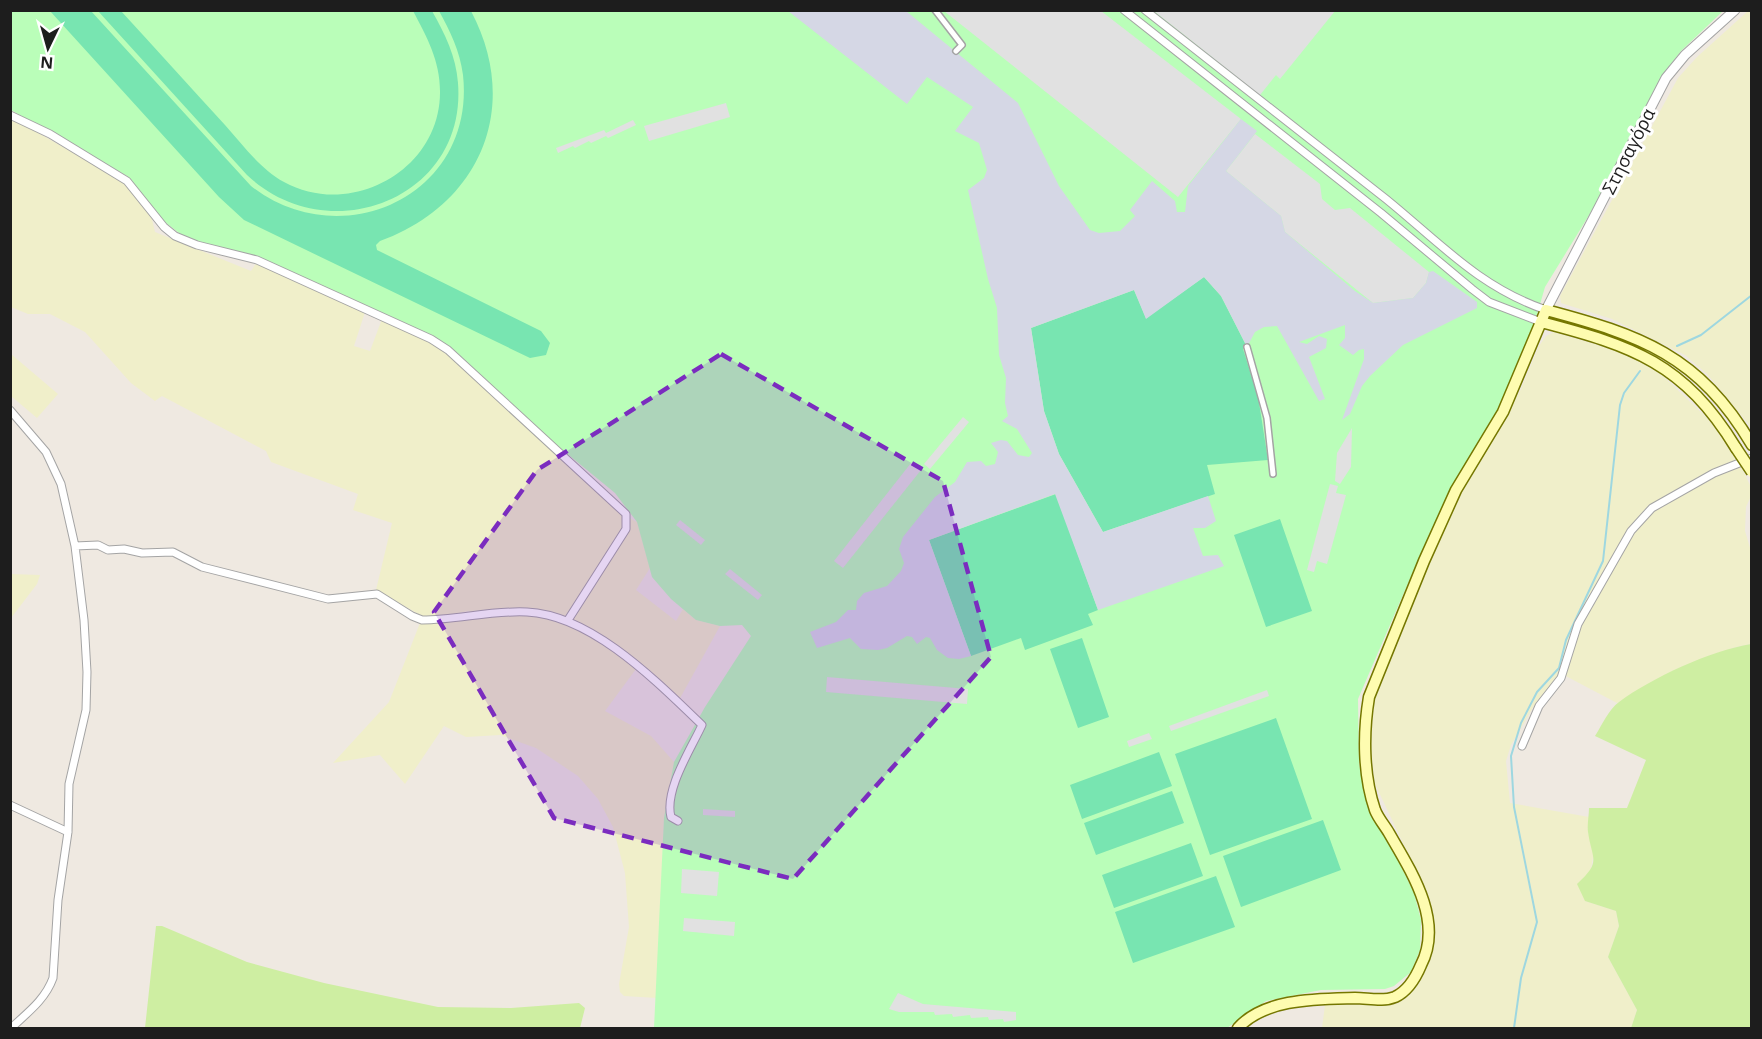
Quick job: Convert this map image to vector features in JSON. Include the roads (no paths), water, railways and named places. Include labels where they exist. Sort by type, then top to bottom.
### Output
[{"type":"main road","points":[[1238,1029],[1249,1019],[1280,1005],[1328,999],[1387,999],[1397,996],[1415,978],[1425,958],[1428,922],[1424,900],[1376,811],[1369,784],[1365,720],[1369,697],[1378,668],[1452,500],[1503,412],[1546,310],[1623,332],[1668,354],[1712,392],[1750,443]]},
{"type":"main road","points":[[1541,322],[1618,344],[1660,364],[1683,382],[1709,408],[1752,472]]},
{"type":"street","points":[[935,10],[962,45],[956,51]]},
{"type":"street","points":[[1124,10],[1489,302],[1541,322]]},
{"type":"street","points":[[1145,10],[1385,199],[1481,279],[1512,297],[1546,310]]},
{"type":"street","name":"Στησαγόρα","points":[[1546,310],[1666,78],[1685,54],[1735,10]]},
{"type":"street","points":[[10,114],[50,134],[127,181],[164,227],[175,236],[197,245],[257,260],[416,331],[448,350],[477,376],[626,514],[626,529],[568,620]]},
{"type":"street","points":[[1322,168],[1331,158]]},
{"type":"street","points":[[1247,347],[1267,418],[1273,474]]},
{"type":"street","points":[[10,410],[46,452],[61,484],[75,546],[87,672],[86,710],[69,784],[68,832],[58,900],[53,978],[49,989],[35,1006],[10,1029]]},
{"type":"street","points":[[1522,746],[1539,706],[1561,678],[1578,624],[1631,531],[1652,508],[1714,473],[1752,458]]},
{"type":"street","points":[[75,546],[98,545],[108,550],[124,549],[141,553],[173,552],[202,567],[328,599],[377,594],[422,620],[528,612],[568,620],[593,632],[610,644],[702,725],[683,762],[672,796],[671,817],[678,821]]},
{"type":"street","points":[[10,806],[68,832]]},
{"type":"waterway","points":[[1677,346],[1701,335],[1752,295]]},
{"type":"waterway","points":[[1514,1028],[1521,978],[1537,922],[1514,807],[1511,756],[1521,723],[1537,692],[1559,668],[1566,640],[1603,561],[1620,405],[1624,393],[1640,371]]}]
